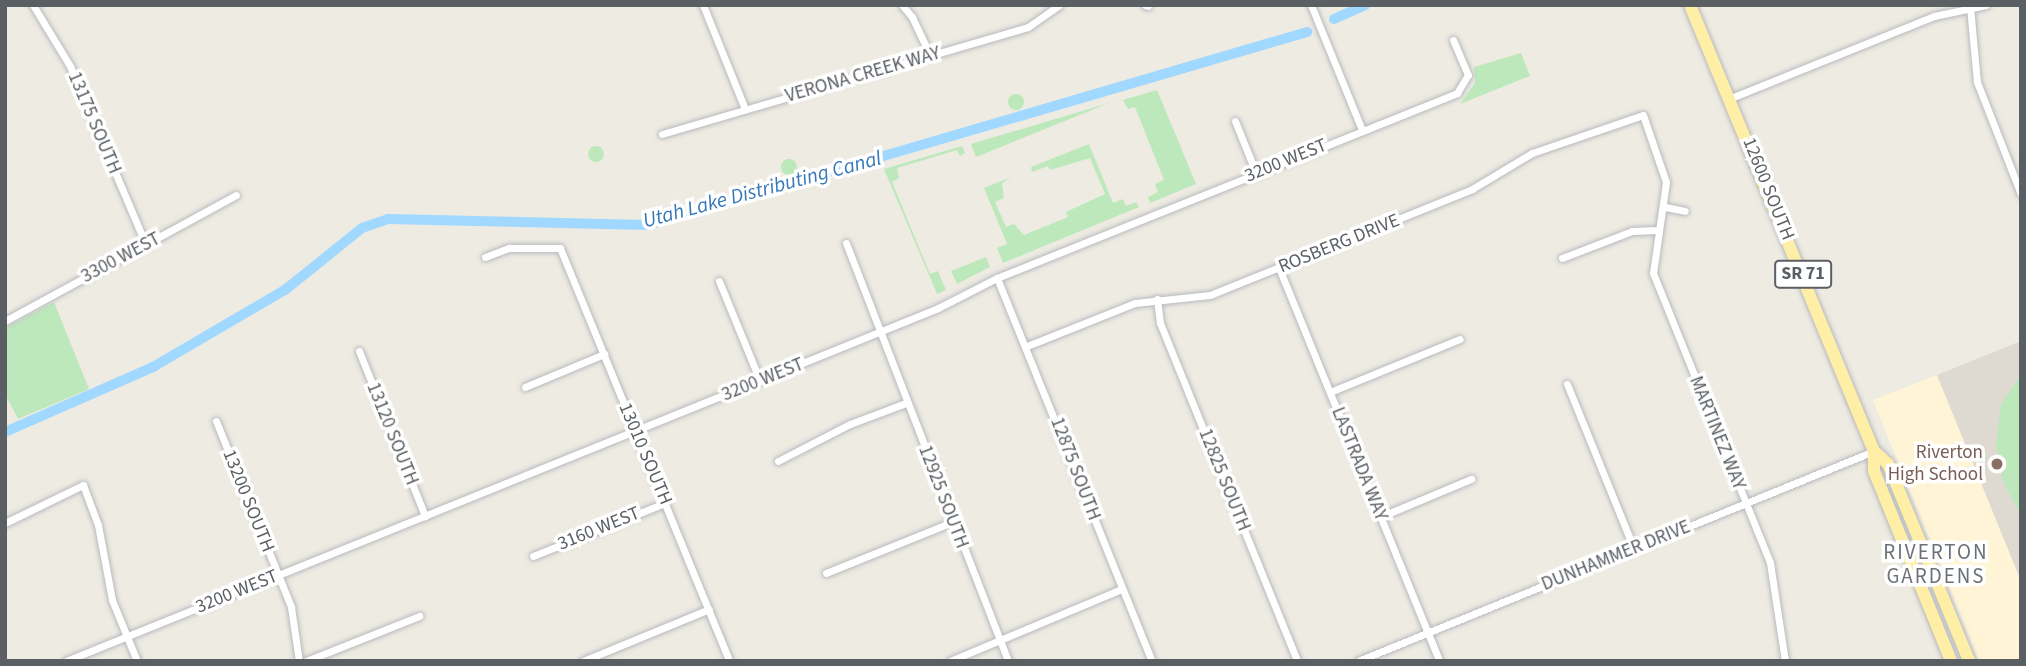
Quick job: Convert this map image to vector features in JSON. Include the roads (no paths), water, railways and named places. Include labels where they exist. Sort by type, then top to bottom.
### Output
[{"type":"main road","name":"12600 SOUTH","points":[[1690,5],[1731,98],[1874,451],[1874,471],[1951,661]]},
{"type":"main road","name":"12600 SOUTH","points":[[1874,451],[1888,464],[1969,661]]},
{"type":"street","name":"13175 SOUTH","points":[[33,5],[69,66],[146,245]]},
{"type":"street","points":[[703,5],[745,109]]},
{"type":"street","points":[[902,5],[912,17],[930,55]]},
{"type":"street","name":"VERONA CREEK WAY","points":[[662,134],[1028,27],[1059,5]]},
{"type":"street","points":[[1311,5],[1362,130]]},
{"type":"street","points":[[1731,98],[1934,16],[1986,5]]},
{"type":"street","points":[[1970,7],[1977,82],[2021,194]]},
{"type":"street","name":"3200 WEST","points":[[66,661],[883,331],[998,278],[1457,93],[1468,75],[1453,40]]},
{"type":"street","name":"MARTINEZ WAY","points":[[1643,115],[1663,170],[1665,207],[1653,262],[1656,283],[1774,576],[1785,661]]},
{"type":"street","name":"ROSBERG DRIVE","points":[[1027,346],[1135,303],[1210,295],[1472,189],[1532,153],[1643,115]]},
{"type":"street","points":[[1235,121],[1256,173]]},
{"type":"street","name":"3300 WEST","points":[[5,321],[236,195]]},
{"type":"street","points":[[1665,207],[1685,211]]},
{"type":"street","points":[[1562,258],[1632,231],[1658,230]]},
{"type":"street","name":"12925 SOUTH","points":[[846,243],[883,331],[906,403],[952,522],[1009,661]]},
{"type":"street","name":"13010 SOUTH","points":[[485,257],[509,248],[560,248],[729,661]]},
{"type":"street","name":"LASTRADA WAY","points":[[1279,268],[1439,661]]},
{"type":"street","name":"12875 SOUTH","points":[[998,278],[1152,661]]},
{"type":"street","points":[[719,281],[760,381]]},
{"type":"street","name":"12825 SOUTH","points":[[1157,299],[1160,323],[1297,661]]},
{"type":"street","points":[[1330,392],[1460,339]]},
{"type":"street","name":"13120 SOUTH","points":[[359,351],[425,516]]},
{"type":"street","points":[[524,387],[604,354]]},
{"type":"street","points":[[1567,384],[1634,549]]},
{"type":"street","points":[[778,461],[850,424],[906,403]]},
{"type":"street","name":"13200 SOUTH","points":[[216,421],[296,623],[299,661]]},
{"type":"street","name":"DUNHAMMER DRIVE","points":[[1358,661],[1874,451]]},
{"type":"street","points":[[1380,517],[1471,479]]},
{"type":"street","points":[[5,523],[83,485],[99,525],[108,585],[137,661]]},
{"type":"street","name":"3160 WEST","points":[[533,556],[665,503]]},
{"type":"street","points":[[827,573],[952,522]]},
{"type":"street","points":[[950,661],[1121,589]]},
{"type":"street","points":[[583,661],[709,610]]},
{"type":"street","points":[[306,661],[419,616]]},
{"type":"waterway","name":"Utah Lake Distributing Canal","points":[[1334,19],[1365,5]]},
{"type":"waterway","name":"Utah Lake Distributing Canal","points":[[5,432],[153,367],[285,290],[362,228],[388,219],[648,225],[1307,32]]},
{"type":"place","name":"Riverton High School","points":[[1997,464]]},
{"type":"district","name":"RIVERTON GARDENS","points":[[1936,564]]}]
